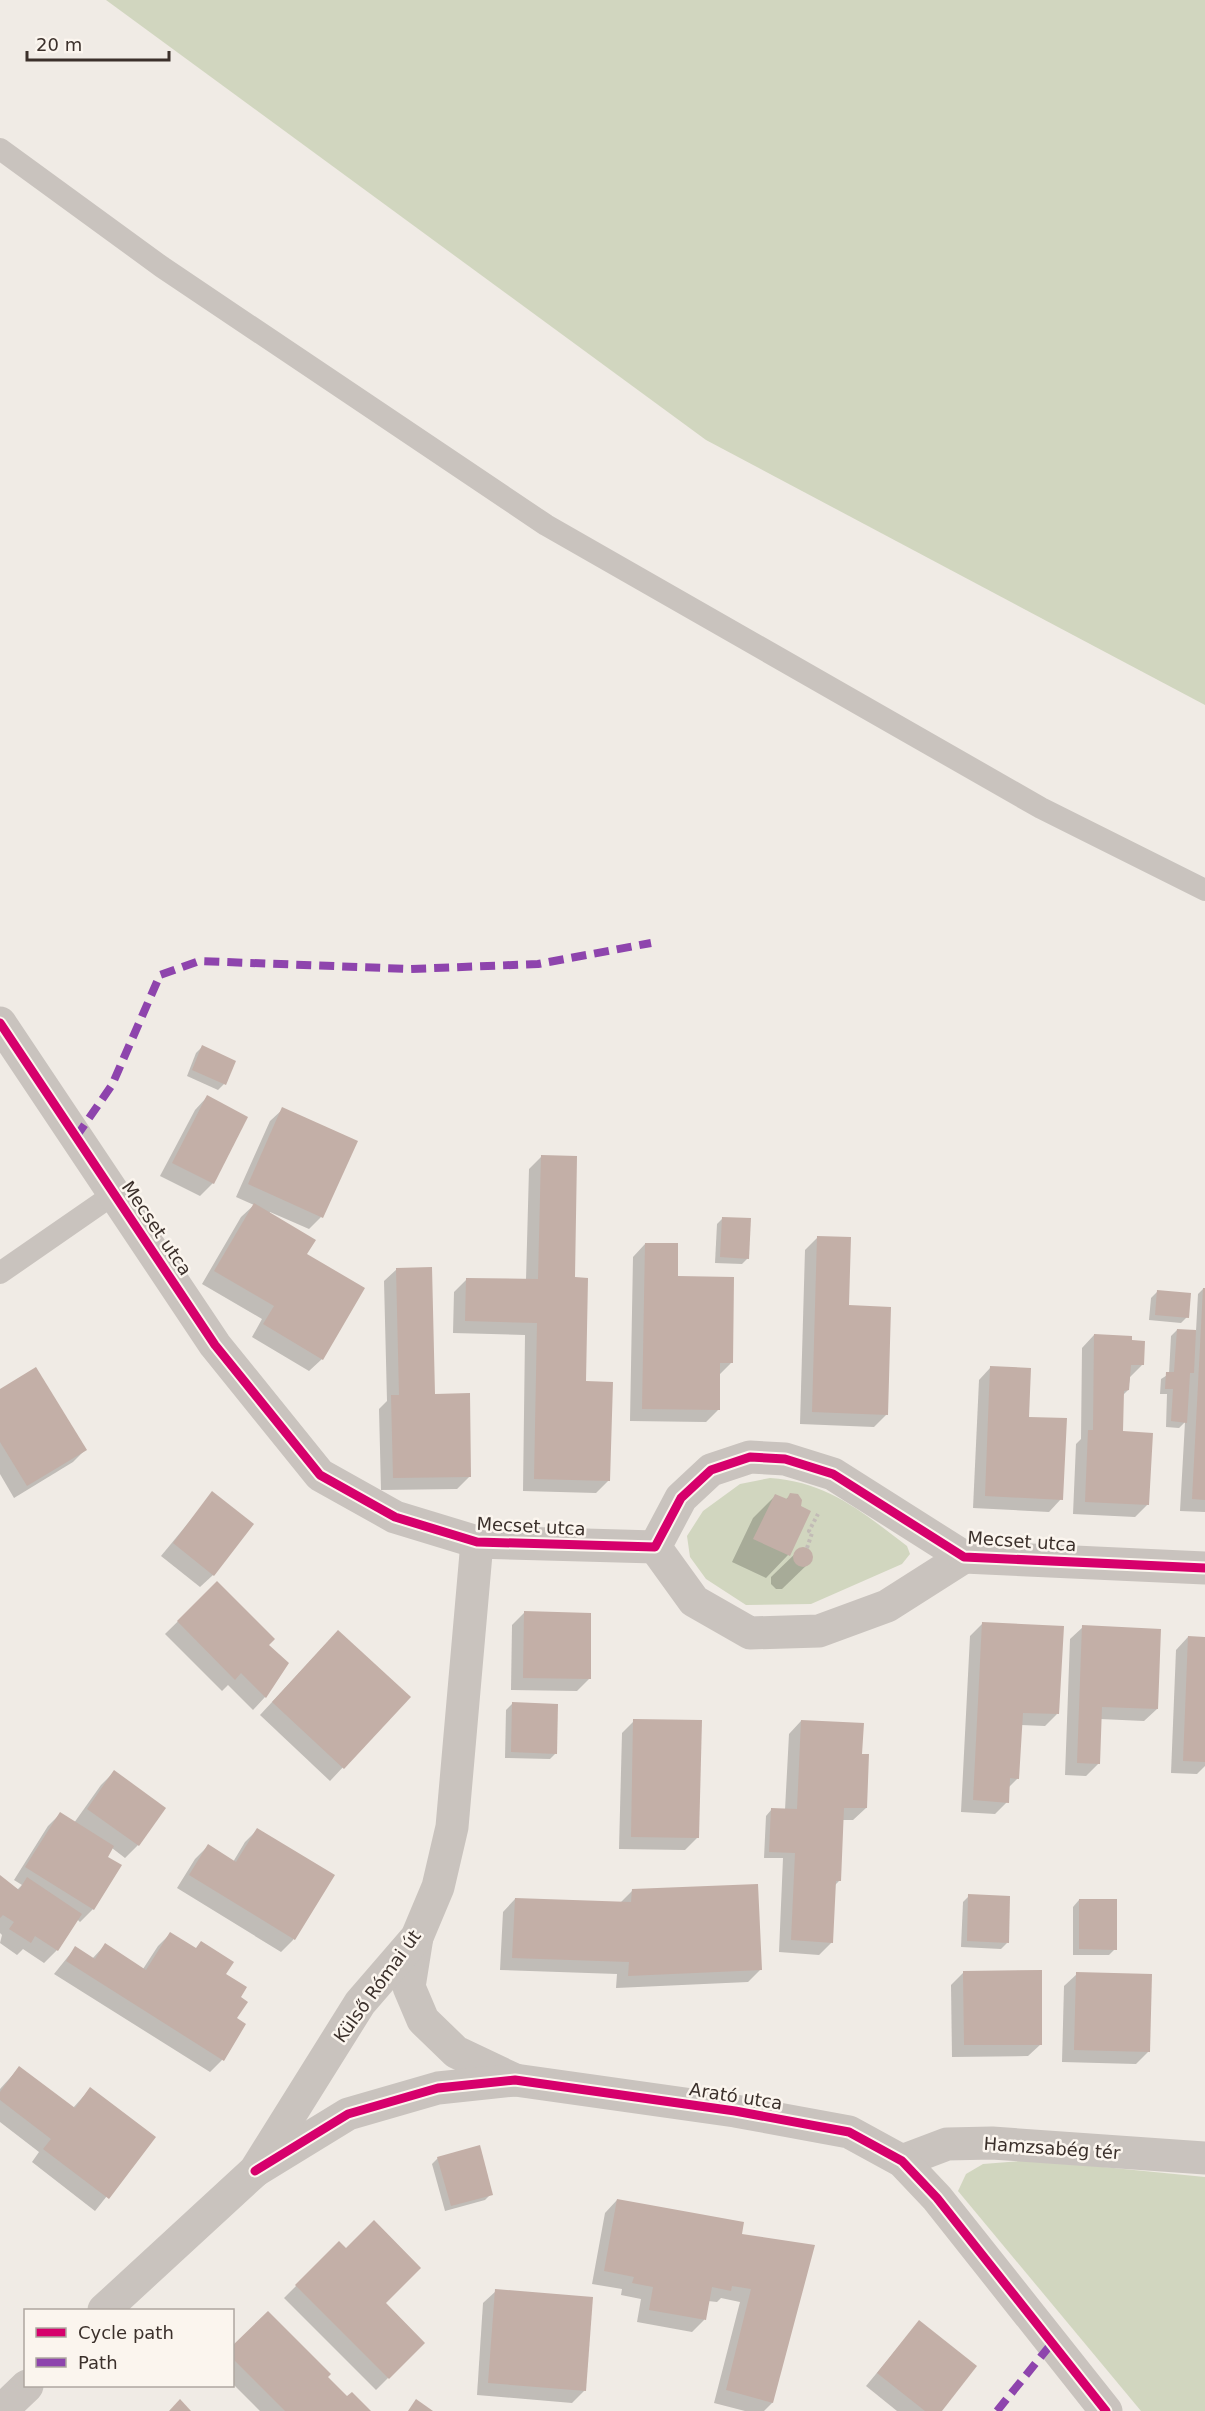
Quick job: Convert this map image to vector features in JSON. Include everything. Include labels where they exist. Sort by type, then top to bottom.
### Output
[{"type":"street","name":"Mecset utca","points":[[0,1023],[215,1345],[320,1475],[395,1517],[477,1542],[655,1547],[681,1498],[711,1470],[750,1457],[784,1459],[833,1474],[964,1557],[1205,1568]]},
{"type":"street","name":"Külső Római út","points":[[105,2309],[255,2171],[360,2004],[417,1937],[438,1887],[452,1827],[477,1542]]},
{"type":"street","points":[[655,1547],[694,1601],[750,1633],[819,1631],[887,1606],[964,1557]]},
{"type":"street","points":[[417,1937],[409,1987],[423,2020],[456,2052],[515,2080]]},
{"type":"street","name":"Arató utca","points":[[255,2171],[348,2114],[438,2088],[515,2080],[735,2111],[849,2132],[902,2161],[937,2198],[1106,2411]]},
{"type":"street","name":"Hamzsabég tér","points":[[902,2161],[947,2144],[992,2142],[1205,2158]]},
{"type":"street","points":[[1,2411],[25,2387]]},
{"type":"lane","points":[[0,150],[162,267],[546,525],[1041,807],[1205,890]]},
{"type":"lane","points":[[0,1273],[114,1194]]},
{"type":"path","points":[[807,1548],[812,1533]]},
{"type":"green space","points":[[106,0],[1205,0],[1205,705],[706,440]]},
{"type":"green space","points":[[770,1478],[791,1481],[827,1492],[875,1522],[907,1546],[910,1554],[902,1564],[811,1604],[746,1605],[706,1579],[690,1557],[687,1536],[703,1511],[740,1484]]},
{"type":"green space","points":[[1032,2160],[1205,2177],[1205,2411],[1141,2411],[958,2191],[966,2174],[983,2164]]},
{"type":"building","points":[[202,1045],[236,1061],[226,1085],[192,1070]]},
{"type":"building","points":[[207,1095],[248,1117],[214,1184],[172,1163]]},
{"type":"building","points":[[282,1107],[358,1141],[323,1218],[248,1184]]},
{"type":"building","points":[[541,1155],[577,1156],[575,1277],[588,1278],[586,1381],[613,1382],[610,1481],[534,1479],[537,1323],[465,1321],[466,1278],[538,1279]]},
{"type":"building","points":[[254,1203],[316,1240],[307,1254],[365,1288],[323,1360],[263,1324],[274,1306],[214,1271]]},
{"type":"building","points":[[722,1217],[751,1218],[749,1259],[720,1257]]},
{"type":"building","points":[[817,1236],[851,1237],[849,1305],[891,1307],[888,1415],[812,1412]]},
{"type":"building","points":[[645,1243],[678,1243],[678,1276],[734,1277],[733,1363],[720,1363],[720,1410],[642,1409]]},
{"type":"building","points":[[432,1267],[435,1394],[470,1393],[471,1477],[393,1478],[391,1395],[399,1395],[396,1268]]},
{"type":"building","points":[[1203,1288],[1205,1288],[1205,1500],[1192,1499]]},
{"type":"building","points":[[1157,1290],[1191,1293],[1189,1318],[1155,1315]]},
{"type":"building","points":[[1177,1329],[1196,1330],[1194,1373],[1190,1373],[1187,1423],[1171,1421],[1173,1389],[1165,1389],[1166,1372],[1174,1372]]},
{"type":"building","points":[[1094,1334],[1132,1336],[1132,1340],[1145,1341],[1144,1365],[1131,1365],[1129,1390],[1124,1391],[1123,1431],[1153,1433],[1149,1505],[1085,1502],[1088,1430],[1093,1430]]},
{"type":"building","points":[[990,1366],[1031,1368],[1029,1417],[1067,1418],[1063,1500],[985,1496]]},
{"type":"building","points":[[36,1367],[87,1450],[27,1486],[0,1442],[0,1389]]},
{"type":"building","points":[[212,1491],[254,1524],[214,1576],[173,1543]]},
{"type":"building","points":[[790,1493],[798,1494],[802,1500],[801,1506],[811,1511],[790,1556],[753,1539],[775,1494],[787,1499]]},
{"type":"building","points":[[799,1547],[807,1547],[813,1553],[813,1561],[807,1567],[799,1567],[793,1561],[793,1553]]},
{"type":"building","points":[[217,1581],[275,1639],[269,1645],[289,1663],[266,1698],[241,1673],[235,1680],[177,1621]]},
{"type":"building","points":[[524,1611],[591,1613],[591,1679],[523,1678]]},
{"type":"building","points":[[982,1622],[1064,1626],[1059,1714],[1023,1713],[1019,1779],[1010,1778],[1009,1803],[973,1800]]},
{"type":"building","points":[[1082,1625],[1161,1629],[1158,1709],[1102,1707],[1100,1764],[1077,1763]]},
{"type":"building","points":[[338,1630],[411,1697],[344,1769],[272,1702]]},
{"type":"building","points":[[1188,1636],[1205,1637],[1205,1762],[1183,1761]]},
{"type":"building","points":[[512,1702],[558,1704],[557,1754],[511,1752]]},
{"type":"building","points":[[633,1719],[702,1720],[699,1838],[631,1837]]},
{"type":"building","points":[[801,1720],[864,1723],[862,1754],[869,1754],[867,1808],[844,1808],[841,1881],[836,1881],[833,1943],[791,1940],[795,1853],[769,1852],[771,1808],[797,1809]]},
{"type":"building","points":[[114,1770],[166,1808],[139,1846],[87,1809]]},
{"type":"building","points":[[60,1812],[114,1846],[108,1857],[122,1865],[94,1910],[25,1867]]},
{"type":"building","points":[[257,1828],[335,1875],[295,1940],[189,1875],[208,1844],[236,1862]]},
{"type":"building","points":[[0,1875],[19,1890],[27,1877],[82,1914],[58,1951],[35,1936],[31,1943],[9,1929],[14,1922],[3,1915],[0,1918]]},
{"type":"building","points":[[758,1884],[762,1970],[628,1976],[629,1962],[512,1958],[515,1898],[631,1902],[632,1889]]},
{"type":"building","points":[[968,1894],[1010,1896],[1009,1943],[967,1941]]},
{"type":"building","points":[[1079,1899],[1117,1899],[1117,1950],[1079,1949]]},
{"type":"building","points":[[170,1932],[196,1948],[201,1941],[234,1962],[226,1974],[247,1987],[241,1997],[248,2002],[237,2018],[246,2024],[224,2061],[66,1961],[75,1946],[95,1959],[105,1943],[146,1970]]},
{"type":"building","points":[[1042,1970],[1042,2045],[964,2045],[963,1971]]},
{"type":"building","points":[[1076,1972],[1152,1974],[1150,2052],[1074,2050]]},
{"type":"building","points":[[19,2066],[75,2108],[90,2087],[156,2137],[109,2199],[43,2149],[51,2139],[0,2100],[0,2092]]},
{"type":"building","points":[[480,2145],[493,2195],[451,2206],[437,2157]]},
{"type":"building","points":[[617,2199],[744,2222],[742,2234],[815,2245],[773,2403],[726,2390],[751,2289],[732,2286],[731,2291],[712,2287],[706,2320],[649,2310],[653,2287],[632,2283],[634,2277],[604,2271]]},
{"type":"building","points":[[374,2220],[421,2268],[386,2303],[425,2343],[389,2379],[295,2285],[339,2241],[346,2248]]},
{"type":"building","points":[[495,2289],[593,2297],[586,2391],[488,2383]]},
{"type":"building","points":[[268,2311],[331,2374],[328,2377],[347,2396],[352,2392],[371,2411],[285,2411],[234,2360],[234,2344]]},
{"type":"building","points":[[919,2320],[977,2366],[942,2411],[925,2411],[877,2373]]},
{"type":"building","points":[[180,2399],[191,2411],[169,2411]]},
{"type":"building","points":[[416,2399],[433,2411],[408,2411]]},
{"type":"marked path","points":[[76,1137],[112,1085],[160,975],[199,961],[411,969],[538,964],[651,943]]},
{"type":"marked path","points":[[997,2411],[1052,2343]]},
{"type":"cycle path","points":[[0,1023],[215,1345],[320,1475],[395,1517],[477,1542],[655,1547],[681,1498],[711,1470],[750,1457],[785,1459],[833,1474],[964,1557],[1205,1568]]},
{"type":"cycle path","points":[[255,2171],[348,2114],[438,2088],[515,2080],[735,2111],[849,2132],[902,2161],[937,2198],[1106,2411]]}]
